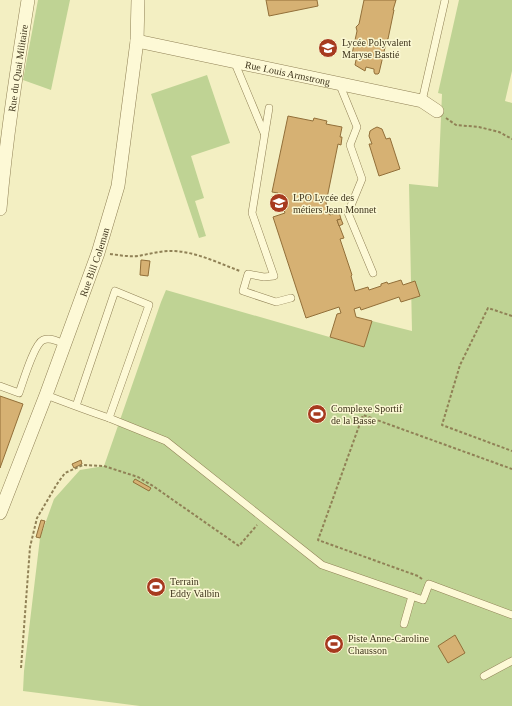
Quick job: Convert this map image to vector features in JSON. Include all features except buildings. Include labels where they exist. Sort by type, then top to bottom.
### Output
[{"type":"street","name":"Rue du Quai Militaire","points":[[0,209],[12,104],[28,0]]},
{"type":"street","name":"Rue Bill Coleman","points":[[0,513],[46,395],[98,253],[118,186],[137,41],[138,0]]},
{"type":"street","name":"Rue Louis Armstrong","points":[[137,41],[422,101],[437,111]]},
{"type":"lane","points":[[422,101],[445,0]]},
{"type":"lane","points":[[234,61],[264,134]]},
{"type":"lane","points":[[339,83],[357,127],[350,145],[362,178],[348,213],[373,273]]},
{"type":"lane","points":[[268,108],[252,213],[274,276],[264,277],[248,274],[243,291],[276,302],[291,298]]},
{"type":"lane","points":[[76,406],[115,291],[149,305],[109,418]]},
{"type":"lane","points":[[0,386],[20,393],[34,352],[40,342],[53,339],[64,344]]},
{"type":"lane","points":[[46,395],[109,418],[166,442],[322,565],[423,600],[429,584],[512,615]]},
{"type":"lane","points":[[404,624],[412,596]]},
{"type":"lane","points":[[484,676],[512,661]]},
{"type":"path","points":[[437,111],[456,125],[479,127],[499,132],[512,139]]},
{"type":"path","points":[[98,253],[138,256],[154,252],[172,251],[196,254],[248,274]]},
{"type":"path","points":[[512,316],[488,308],[460,365],[442,425],[512,451]]},
{"type":"path","points":[[429,584],[418,576],[318,540],[363,414],[512,469]]},
{"type":"path","points":[[20,668],[30,547],[35,525],[37,518],[57,484],[66,473],[83,465],[104,466],[138,477],[239,546],[262,518]]},
{"type":"green space","points":[[38,0],[70,0],[51,90],[23,80]]},
{"type":"green space","name":"Complexe Sportif de la Basse","points":[[459,0],[512,0],[512,71],[505,101],[512,103],[512,706],[140,706],[23,691],[24,671],[40,538],[54,499],[80,470],[104,466],[166,290],[364,347],[372,321],[412,331],[409,184],[438,187],[442,94],[438,93]]},
{"type":"green space","points":[[207,75],[230,143],[191,156],[204,198],[195,201],[206,236],[199,238],[151,94]]},
{"type":"place","name":"Lycée Polyvalent Maryse Bastié","points":[[328,48]]},
{"type":"place","name":"LPO Lycée des métiers Jean Monnet","points":[[279,203]]},
{"type":"place","name":"Complexe Sportif de la Basse","points":[[317,414]]},
{"type":"place","name":"Terrain Eddy Valbin","points":[[156,587]]},
{"type":"place","name":"Piste Anne-Caroline Chausson","points":[[334,644]]}]
